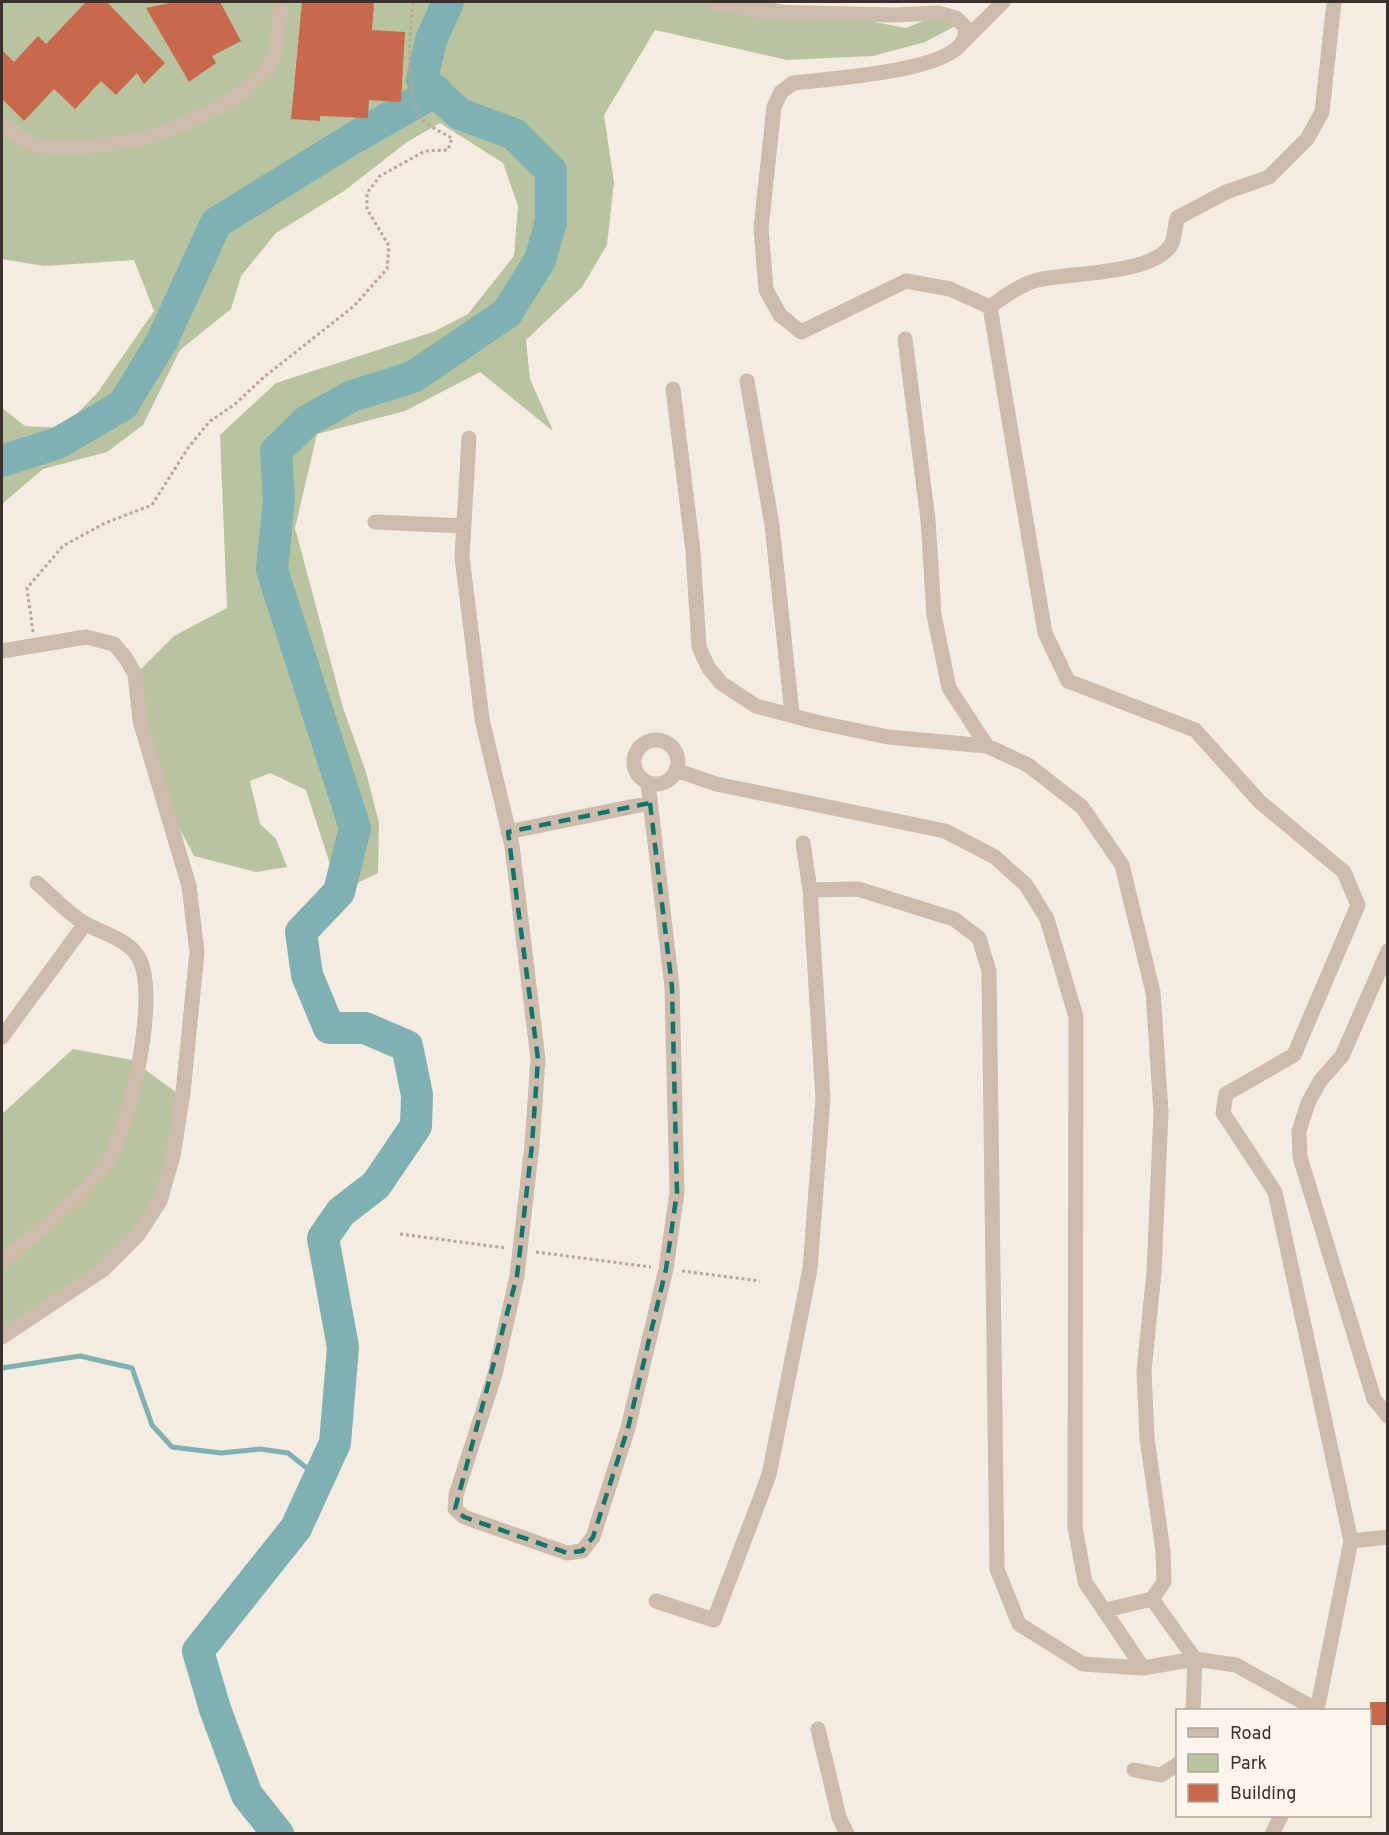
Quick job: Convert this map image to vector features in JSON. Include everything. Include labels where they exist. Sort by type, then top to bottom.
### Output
[{"type":"street","points":[[2,124],[35,145],[93,146],[138,140],[193,119],[244,93],[270,64],[277,40],[282,2]]},
{"type":"street","points":[[713,2],[766,12],[894,15],[938,13],[956,18],[966,28],[963,42]]},
{"type":"street","points":[[990,308],[950,289],[906,281],[801,332],[780,315],[766,290],[761,228],[771,126],[774,107],[781,92],[793,83],[920,66],[948,55],[1003,2]]},
{"type":"street","points":[[990,308],[1005,296],[1036,280],[1130,267],[1154,260],[1172,244],[1177,218],[1226,192],[1269,177],[1307,139],[1322,112],[1334,2]]},
{"type":"street","points":[[990,308],[1045,633],[1068,681],[1195,730],[1260,802],[1344,872],[1358,905],[1294,1055],[1226,1094],[1223,1113],[1275,1192],[1358,1540],[1317,1709]]},
{"type":"street","points":[[905,339],[928,520],[934,615],[949,688],[987,746]]},
{"type":"street","points":[[747,381],[772,525],[792,714]]},
{"type":"street","points":[[673,389],[693,551],[699,647],[708,667],[720,683],[756,706],[816,722],[888,737],[987,746],[1028,765],[1082,807],[1122,865],[1153,992],[1161,1113],[1154,1272],[1144,1371],[1147,1438],[1163,1551],[1164,1582],[1152,1599],[1106,1610]]},
{"type":"street","points":[[469,438],[462,557],[482,719],[512,846],[538,1059],[521,1250],[495,1374],[456,1496],[455,1509],[464,1518],[567,1553],[582,1551],[593,1537],[628,1428],[666,1269],[677,1192],[672,987],[648,783]]},
{"type":"street","points":[[375,522],[464,526]]},
{"type":"street","points":[[2,651],[86,637],[101,639],[114,644],[135,674],[140,721],[189,886],[197,952],[183,1093],[173,1156],[160,1201],[138,1235],[105,1269],[2,1337]]},
{"type":"street","points":[[652,740],[664,741],[673,748],[678,758],[676,770],[670,779],[659,784],[648,783],[638,776],[634,766],[634,754],[641,745],[652,740]]},
{"type":"street","points":[[676,770],[726,786],[945,831],[995,857],[1026,885],[1047,919],[1076,1017],[1075,1527],[1084,1582],[1106,1610],[1143,1668]]},
{"type":"street","points":[[508,832],[650,803]]},
{"type":"street","points":[[656,1601],[714,1620],[769,1474],[810,1269],[823,1098],[810,890],[803,843]]},
{"type":"street","points":[[2,1263],[75,1201],[106,1164],[134,1092],[148,1007],[144,976],[137,955],[110,934],[85,924],[37,883]]},
{"type":"street","points":[[810,890],[858,889],[954,919],[979,938],[989,970],[997,1569],[1019,1623],[1083,1664],[1143,1668],[1195,1659],[1236,1665],[1315,1709]]},
{"type":"street","points":[[2,1037],[85,924]]},
{"type":"street","points":[[1388,951],[1342,1056],[1320,1081],[1308,1103],[1299,1131],[1300,1157],[1374,1399],[1388,1416]]},
{"type":"street","points":[[1358,1540],[1388,1537]]},
{"type":"street","points":[[1358,1540],[1388,1545]]},
{"type":"street","points":[[1152,1599],[1195,1659],[1193,1709]]},
{"type":"street","points":[[818,1729],[839,1817],[847,1833]]},
{"type":"street","points":[[1134,1770],[1161,1775],[1176,1765]]},
{"type":"street","points":[[1272,1833],[1280,1817]]},
{"type":"path","points":[[35,645],[27,588],[63,546],[105,523],[152,505],[188,448],[209,422],[235,404],[264,377],[354,306],[387,269],[389,246],[367,209],[367,193],[380,176],[425,151],[448,150],[452,138],[422,120],[413,100],[409,31],[413,2]]},
{"type":"path","points":[[400,1234],[760,1281]]},
{"type":"highlighted area","points":[[650,803],[672,987],[677,1192],[666,1269],[628,1428],[593,1537],[582,1551],[567,1553],[464,1517],[455,1509],[517,1276],[532,1145],[538,1059],[508,832]]},
{"type":"green space","points":[[2,2],[768,2],[906,28],[943,13],[965,21],[925,42],[873,56],[787,60],[655,30],[604,115],[614,182],[607,245],[582,287],[526,340],[530,379],[553,431],[480,372],[405,411],[317,434],[295,528],[343,708],[366,772],[379,823],[378,873],[339,892],[306,790],[270,773],[250,781],[260,824],[276,839],[287,867],[256,872],[194,856],[153,778],[133,677],[174,636],[227,608],[220,435],[276,383],[433,332],[468,314],[514,256],[518,206],[503,163],[440,123],[407,142],[344,191],[276,233],[241,276],[231,309],[180,350],[143,425],[107,452],[43,469],[2,504],[2,408],[25,426],[63,428],[98,392],[154,311],[134,260],[44,266],[2,259]]},
{"type":"green space","points":[[73,1049],[132,1060],[181,1096],[171,1160],[136,1239],[2,1339],[2,1114]]},
{"type":"building","points":[[86,2],[107,2],[165,63],[144,84],[137,73],[116,95],[101,81],[75,109],[54,89],[24,121],[2,99],[2,50],[14,62],[38,36],[46,44]]},
{"type":"building","points":[[174,2],[220,2],[241,41],[212,56],[216,63],[189,82],[146,8]]},
{"type":"building","points":[[302,2],[374,2],[372,30],[405,32],[401,102],[369,100],[368,118],[320,116],[320,121],[291,119]]},
{"type":"building","points":[[1370,1702],[1388,1702],[1388,1725],[1371,1725]]},
{"type":"waterway","points":[[278,1834],[247,1795],[215,1709],[198,1651],[296,1528],[335,1443],[343,1347],[323,1238],[341,1212],[376,1185],[416,1126],[417,1095],[407,1046],[365,1028],[329,1028],[307,975],[301,932],[339,892],[355,828],[272,570],[279,500],[276,451],[307,421],[352,396],[413,377],[507,313],[540,260],[551,222],[551,171],[514,134],[460,114],[422,80],[431,40],[448,2]]},
{"type":"waterway","points":[[2,461],[58,443],[123,405],[162,341],[216,223],[352,139],[436,91]]},
{"type":"waterway","points":[[2,1368],[80,1356],[132,1368],[152,1425],[172,1447],[221,1453],[260,1449],[288,1453],[308,1469],[314,1491]]}]
